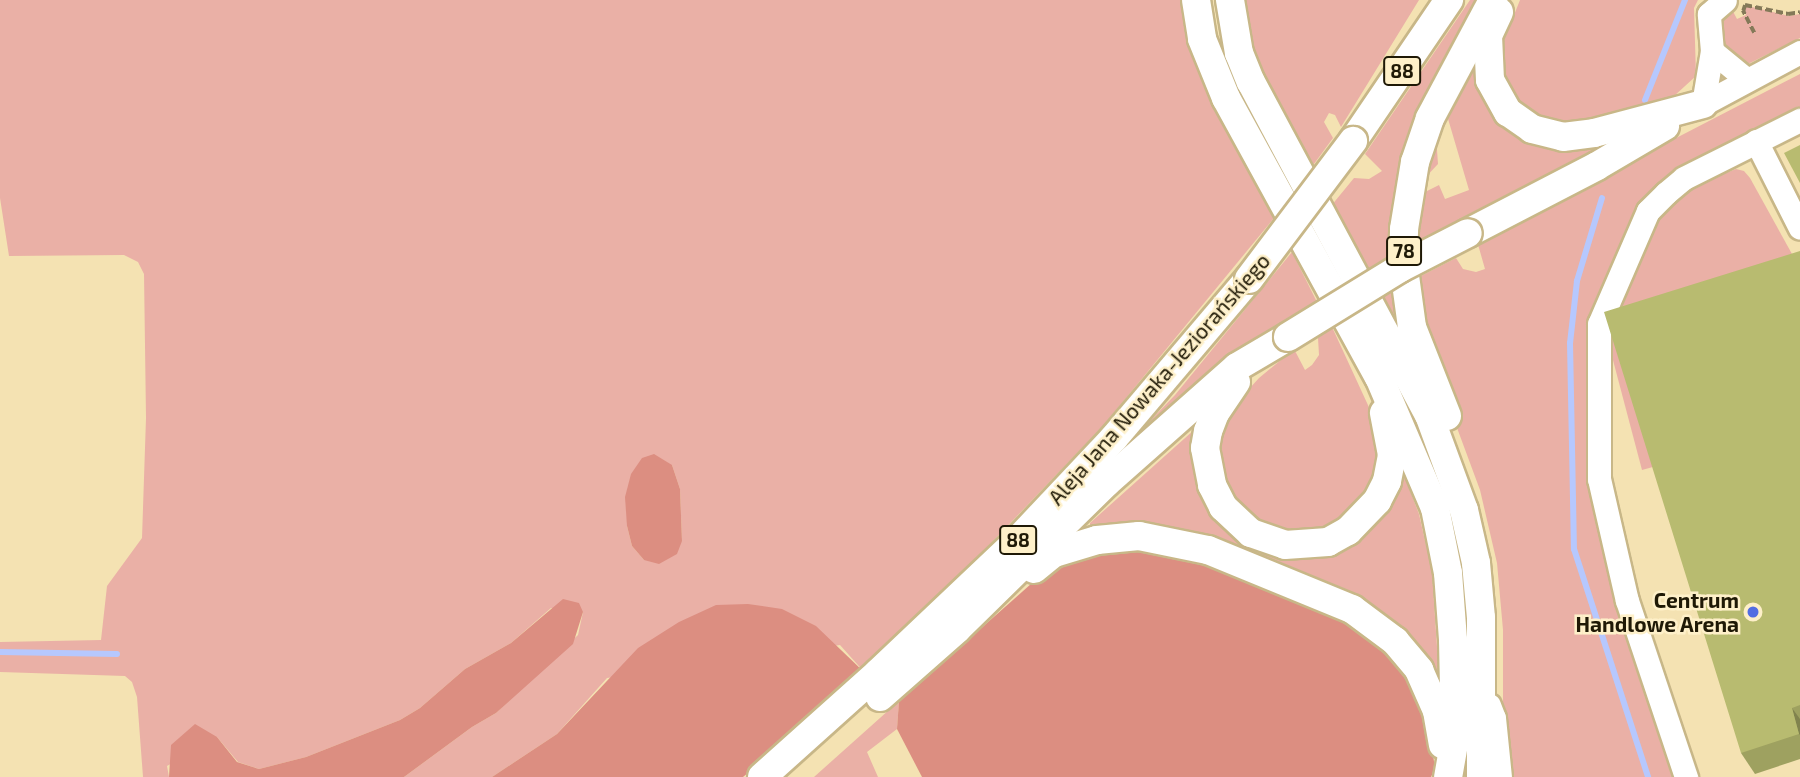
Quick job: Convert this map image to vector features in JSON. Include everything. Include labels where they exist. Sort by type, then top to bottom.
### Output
[{"type":"main road","points":[[1196,0],[1202,39],[1226,98],[1379,377],[1435,508],[1448,573],[1453,640],[1455,738],[1448,776]]},
{"type":"main road","points":[[1230,0],[1238,53],[1251,82],[1429,415],[1464,510]]},
{"type":"main road","name":"Aleja Jana Nowaka-Jeziorańskiego","points":[[762,777],[878,673],[1017,541],[1114,438],[1249,279],[1353,141],[1449,0]]},
{"type":"main road","name":"78","points":[[1481,777],[1479,590],[1464,510],[1466,476],[1463,454],[1412,327],[1403,261],[1404,229],[1415,162],[1430,118],[1493,0]]},
{"type":"main road","points":[[1504,0],[1488,36],[1490,80],[1508,112],[1532,129],[1563,137],[1594,133],[1703,104]]},
{"type":"main road","points":[[762,777],[871,705],[957,629],[1116,474],[1237,367],[1379,280],[1597,166],[1703,104]]},
{"type":"main road","points":[[1288,337],[1238,379],[1214,413],[1208,431],[1207,464],[1212,485],[1223,507],[1251,533],[1285,545],[1328,542],[1348,531],[1377,501],[1387,481],[1391,455],[1382,402],[1344,317]]},
{"type":"main road","points":[[957,629],[1054,553],[1097,540],[1139,536],[1208,550],[1352,609],[1395,641],[1419,670],[1437,711],[1448,776]]},
{"type":"street","points":[[1703,104],[1712,51],[1715,5]]},
{"type":"street","points":[[1712,51],[1747,80]]},
{"type":"street","points":[[1703,104],[1800,52]]},
{"type":"street","points":[[1686,777],[1627,601],[1599,479],[1599,324],[1648,211],[1684,178],[1800,120]]},
{"type":"street","points":[[1756,141],[1800,228]]},
{"type":"street","points":[[1482,682],[1494,718],[1500,777]]},
{"type":"path","points":[[1754,33],[1743,10],[1745,5],[1788,14],[1800,12]]},
{"type":"shaded area","points":[[0,0],[1187,0],[1199,66],[1274,218],[1103,426],[866,674],[840,645],[607,678],[557,734],[492,777],[404,777],[472,727],[496,713],[578,635],[583,612],[551,608],[511,643],[465,669],[420,708],[400,720],[306,757],[259,769],[238,762],[217,737],[167,766],[169,777],[143,777],[137,697],[132,682],[125,676],[0,672],[0,642],[101,640],[107,586],[142,538],[146,418],[144,274],[138,262],[124,255],[9,256],[0,198]],"holes":[[[672,465],[680,489],[682,541],[644,560],[632,546],[627,526]]]},
{"type":"shaded area","points":[[1241,0],[1419,0],[1341,127],[1335,115],[1329,113],[1324,122],[1333,138],[1311,168],[1266,84],[1250,44]]},
{"type":"shaded area","points":[[1470,0],[1484,0],[1393,258],[1366,272],[1331,206],[1354,178],[1369,179],[1382,171],[1365,154]]},
{"type":"shaded area","points":[[1520,0],[1698,0],[1694,8],[1696,76],[1673,97],[1620,114],[1570,125],[1525,110],[1503,78],[1500,50]]},
{"type":"shaded area","points":[[1729,4],[1737,19],[1746,15],[1744,8],[1748,6],[1789,16],[1800,14],[1800,38],[1744,66],[1724,50],[1720,34],[1723,10]]},
{"type":"shaded area","points":[[1473,63],[1525,140],[1551,150],[1619,142],[1414,247],[1420,199],[1425,192],[1439,185],[1445,199],[1469,190],[1446,112]]},
{"type":"shaded area","points":[[1800,74],[1800,108],[1674,172],[1643,201],[1622,240],[1590,324],[1593,487],[1677,777],[1507,777],[1503,760],[1503,630],[1497,563],[1480,490],[1433,363],[1417,278],[1456,258],[1463,269],[1476,272],[1485,269],[1477,241]]},
{"type":"shaded area","points":[[1436,136],[1438,164],[1424,179]]},
{"type":"shaded area","points":[[1736,169],[1744,171],[1750,178],[1792,254],[1660,465],[1642,470],[1609,345],[1611,324],[1647,238],[1666,207],[1704,182]]},
{"type":"shaded area","points":[[1292,252],[1317,302],[1271,333],[1065,509],[1175,395]]},
{"type":"shaded area","points":[[1395,286],[1402,336],[1378,295]]},
{"type":"shaded area","points":[[1332,327],[1373,416],[1379,462],[1375,482],[1364,501],[1334,527],[1317,531],[1281,530],[1250,517],[1227,490],[1217,453],[1224,423],[1231,409],[1259,378],[1294,349],[1305,370],[1312,365],[1319,355],[1318,338]]},
{"type":"shaded area","points":[[1194,430],[1197,433],[1195,472],[1300,557],[1401,472],[1404,475],[1419,514],[1432,572],[1439,676],[1434,679],[1390,626],[1090,529],[1090,523]]},
{"type":"shaded area","points":[[654,454],[672,465],[680,489],[682,541],[677,554],[659,564],[644,560],[632,546],[627,526],[625,497],[631,474],[642,458]]},
{"type":"shaded area","points":[[1106,545],[1184,556],[1316,605],[1375,641],[1404,672],[1418,696],[1433,755],[1435,768],[1431,777],[922,777],[897,729],[899,701],[1058,560]]},
{"type":"shaded area","points":[[563,599],[579,603],[583,612],[573,644],[496,713],[472,727],[404,777],[169,777],[171,745],[195,724],[217,737],[237,762],[259,769],[306,757],[400,720],[420,708],[465,669],[511,643]]},
{"type":"shaded area","points":[[748,604],[782,609],[816,626],[866,674],[743,777],[492,777],[557,734],[638,648],[679,622],[716,605]]},
{"type":"shaded area","points":[[899,701],[897,729],[867,752],[878,777],[814,777]]},
{"type":"building","points":[[1800,145],[1800,183],[1784,153]]},
{"type":"building","name":"Centrum Handlowe Arena","points":[[1800,251],[1800,705],[1792,708],[1799,734],[1741,753],[1604,312]]},
{"type":"waterway","points":[[1645,100],[1685,0]]},
{"type":"waterway","points":[[1602,198],[1577,281],[1570,343],[1574,549],[1648,777]]},
{"type":"waterway","points":[[0,652],[117,654]]},
{"type":"place","name":"Centrum Handlowe Arena","points":[[1753,612]]}]
